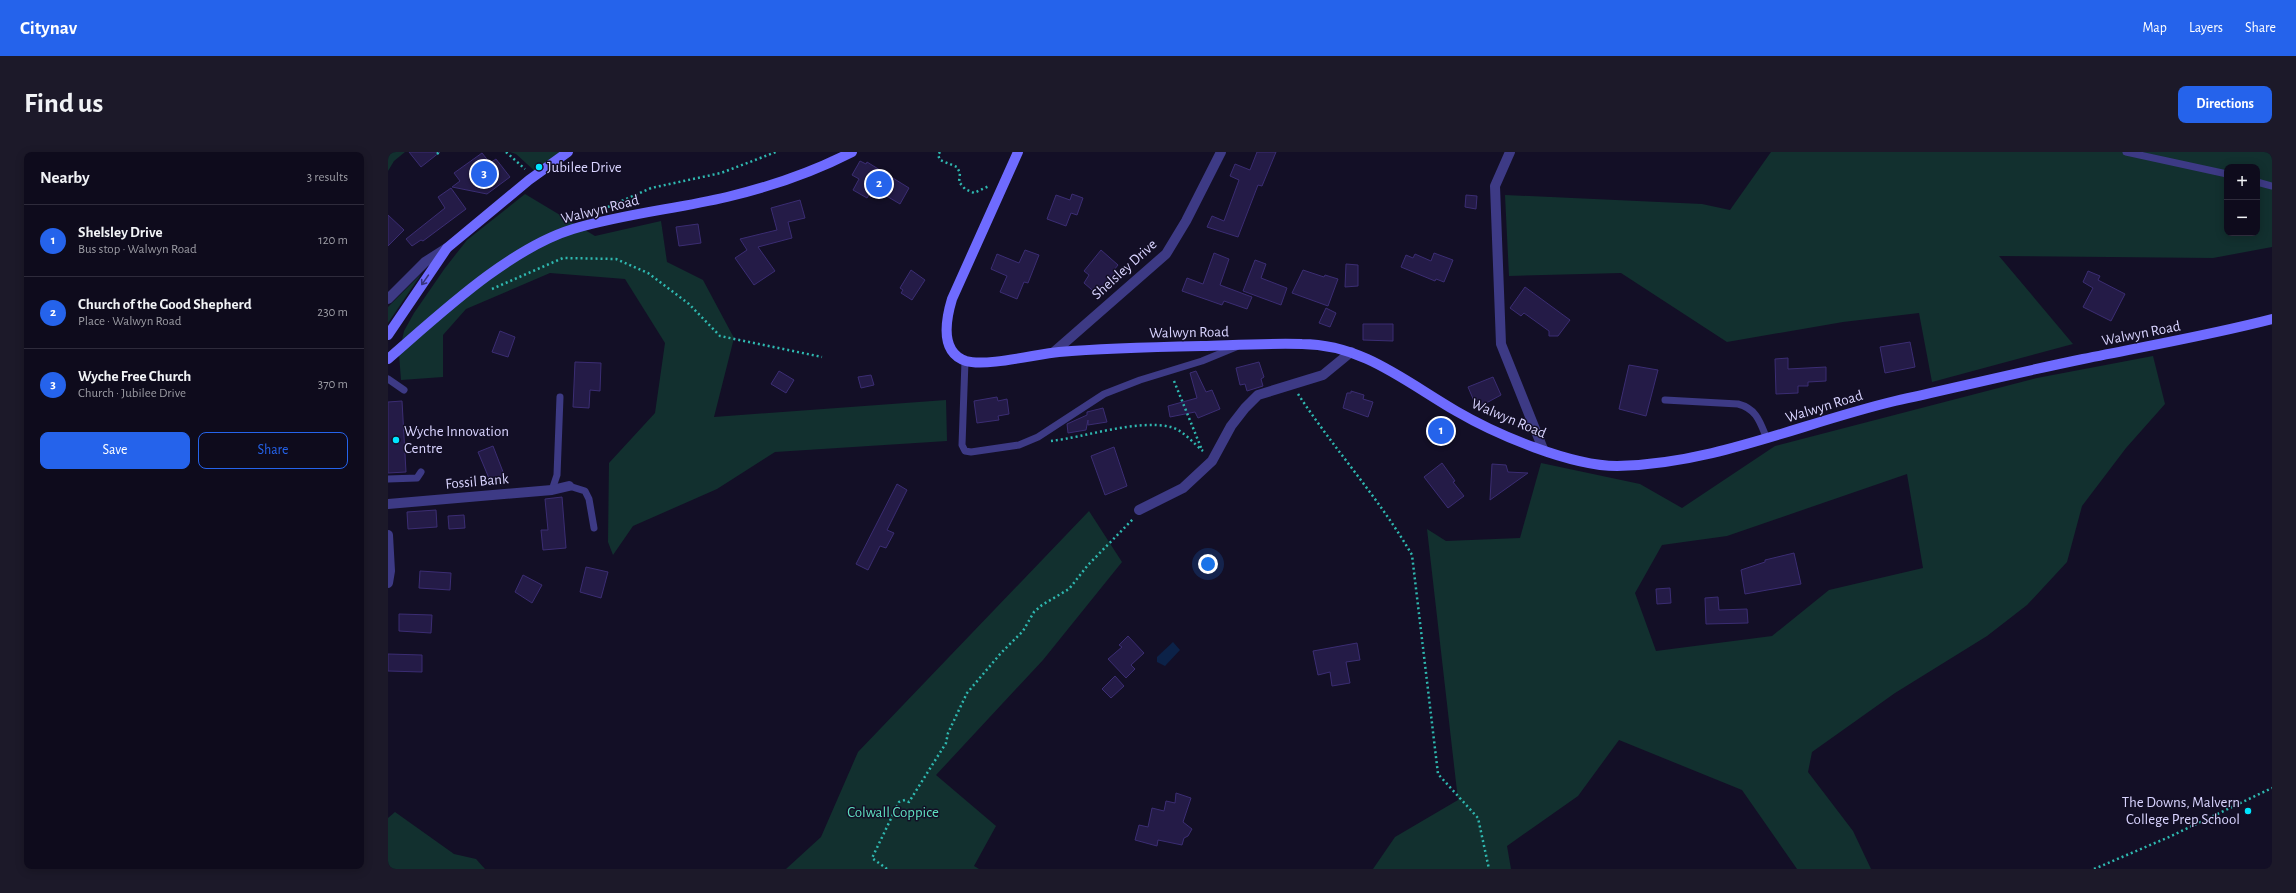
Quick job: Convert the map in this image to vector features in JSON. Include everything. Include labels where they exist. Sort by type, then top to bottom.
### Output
[{"type":"main road","points":[[388,336],[447,248],[533,178],[568,152]]},
{"type":"main road","name":"Walwyn Road","points":[[388,359],[481,280],[530,249],[572,229],[626,216],[728,197],[808,172],[852,152]]},
{"type":"main road","points":[[965,361],[952,350],[946,337],[946,322],[952,299],[1018,152]]},
{"type":"main road","name":"Walwyn Road","points":[[965,361],[1004,360],[1054,352],[1107,349],[1240,345],[1329,345],[1351,352],[1402,377],[1458,412],[1523,442],[1578,461],[1614,466],[1651,463],[1716,454],[1892,402],[2084,359],[2219,333],[2272,318]]},
{"type":"street","name":"Shelsley Drive","points":[[1054,352],[1166,254],[1186,221],[1221,152]]},
{"type":"street","points":[[1510,152],[1495,186],[1501,344],[1542,449]]},
{"type":"street","points":[[388,299],[425,262],[447,248]]},
{"type":"street","points":[[1139,510],[1183,488],[1212,461],[1231,426],[1245,408],[1258,395],[1323,375],[1351,352]]},
{"type":"street","name":"Fossil Bank","points":[[388,504],[552,490],[569,486]]},
{"type":"street","points":[[388,534],[390,571],[388,584]]},
{"type":"lane","points":[[2126,152],[2224,173]]},
{"type":"lane","points":[[2260,183],[2272,186]]},
{"type":"lane","points":[[965,361],[962,445],[965,451],[971,452],[1018,445],[1038,437],[1104,394],[1202,361],[1240,345]]},
{"type":"lane","points":[[388,379],[404,390]]},
{"type":"lane","points":[[552,490],[557,475],[560,397]]},
{"type":"lane","points":[[1665,400],[1738,404],[1748,406],[1757,414],[1767,439]]},
{"type":"lane","points":[[388,479],[417,478],[421,472]]},
{"type":"lane","points":[[569,486],[585,491],[589,499],[594,528]]},
{"type":"path","points":[[506,152],[533,178]]},
{"type":"path","points":[[605,208],[651,188],[721,174],[776,152]]},
{"type":"path","points":[[940,152],[938,155],[940,160],[957,168],[960,173],[959,182],[965,189],[974,193],[988,186],[994,189],[996,196],[999,197]]},
{"type":"path","points":[[490,290],[563,258],[616,259],[648,273],[689,304],[720,336],[822,357]]},
{"type":"path","points":[[1171,371],[1203,452]]},
{"type":"path","points":[[1292,385],[1323,432],[1398,530],[1412,555],[1438,774],[1478,818],[1489,869]]},
{"type":"path","points":[[1046,442],[1141,426],[1172,427],[1212,461]]},
{"type":"path","points":[[887,869],[872,858],[899,802],[905,800],[909,802],[936,761],[946,743],[948,733],[967,693],[1001,653],[1023,631],[1034,612],[1042,605],[1069,589],[1088,565],[1105,550],[1126,524],[1135,518],[1139,510]]},
{"type":"path","points":[[2094,869],[2169,837],[2272,788]]},
{"type":"green space","points":[[388,152],[405,152],[394,161],[388,171]]},
{"type":"green space","name":"Jubilee Drive","points":[[510,152],[570,152],[538,174],[516,154]]},
{"type":"green space","points":[[1771,152],[2272,152],[2272,247],[2213,258],[1999,256],[2073,344],[1932,382],[1919,313],[1843,322],[1727,342],[1621,273],[1509,276],[1505,195],[1702,204],[1730,210]]},
{"type":"green space","points":[[525,194],[595,236],[661,221],[667,262],[703,280],[734,338],[714,417],[946,400],[947,441],[775,452],[717,489],[633,526],[613,555],[608,542],[609,463],[655,413],[665,343],[625,279],[550,273],[466,309],[443,335],[443,377],[401,380],[399,354],[404,331],[414,313],[445,268],[467,240]]},
{"type":"green space","points":[[422,273],[388,323],[388,307]]},
{"type":"green space","points":[[2153,356],[2165,404],[2126,448],[2082,506],[2067,562],[2027,605],[1987,636],[1895,693],[1812,752],[1808,772],[1853,831],[1871,869],[1797,869],[1742,790],[1619,740],[1578,796],[1507,846],[1511,869],[1373,869],[1395,837],[1458,800],[1427,529],[1446,541],[1520,538],[1541,463],[1640,484],[1682,508],[1775,446],[2037,378]],"holes":[[[1907,474],[1923,568],[1829,590],[1772,636],[1656,651],[1635,593],[1662,545],[1727,536]]]},
{"type":"green space","name":"Colwall Coppice","points":[[1089,511],[1122,562],[1043,660],[936,775],[996,826],[974,866],[979,869],[786,869],[821,837],[858,752]]},
{"type":"green space","points":[[395,812],[454,854],[476,859],[485,869],[388,869],[388,818]]},
{"type":"water","points":[[1173,642],[1180,650],[1165,666],[1157,662],[1157,657]]},
{"type":"building","points":[[409,152],[440,152],[421,167]]},
{"type":"building","points":[[1257,152],[1276,152],[1262,186],[1258,185],[1238,237],[1207,227],[1212,216],[1224,221],[1239,180],[1230,176],[1235,164],[1250,170]]},
{"type":"building","points":[[482,153],[490,163],[496,159],[510,177],[487,194],[452,187],[460,181],[454,173]]},
{"type":"building","points":[[860,161],[866,164],[867,162],[909,188],[900,204],[873,188],[867,198],[853,190],[859,179],[852,175]]},
{"type":"building","points":[[451,188],[466,209],[423,241],[421,240],[412,246],[406,239],[445,208],[438,197]]},
{"type":"building","points":[[1072,194],[1083,198],[1077,215],[1071,213],[1066,226],[1047,219],[1056,195],[1070,200]]},
{"type":"building","points":[[1466,195],[1477,196],[1476,209],[1465,207]]},
{"type":"building","points":[[800,200],[805,218],[788,222],[792,238],[758,247],[775,271],[754,285],[735,258],[747,250],[740,239],[777,230],[771,208]]},
{"type":"building","points":[[388,215],[404,230],[388,246]]},
{"type":"building","points":[[698,224],[701,243],[679,246],[676,227]]},
{"type":"building","points":[[1025,250],[1039,255],[1028,283],[1024,282],[1017,299],[1000,292],[1007,276],[991,269],[997,254],[1019,263]]},
{"type":"building","points":[[1101,250],[1118,265],[1114,270],[1118,273],[1099,296],[1084,283],[1089,275],[1084,271]]},
{"type":"building","points":[[1214,253],[1229,259],[1220,285],[1252,297],[1247,309],[1224,301],[1222,305],[1182,291],[1187,278],[1203,284]]},
{"type":"building","points":[[1434,253],[1453,260],[1444,282],[1436,279],[1435,281],[1401,267],[1406,255],[1413,258],[1415,254],[1431,261]]},
{"type":"building","points":[[1255,260],[1266,264],[1261,278],[1287,288],[1281,305],[1243,291]]},
{"type":"building","points":[[1346,264],[1358,265],[1358,286],[1345,287]]},
{"type":"building","points":[[911,270],[925,280],[912,300],[901,293],[903,290],[900,288]]},
{"type":"building","points":[[1303,270],[1324,277],[1325,275],[1338,279],[1328,306],[1292,293]]},
{"type":"building","points":[[2088,271],[2100,276],[2098,280],[2125,294],[2111,321],[2083,307],[2093,288],[2083,282]]},
{"type":"building","points":[[1525,287],[1570,320],[1558,336],[1549,336],[1549,331],[1524,313],[1521,316],[1510,308]]},
{"type":"building","points":[[1326,308],[1336,313],[1330,327],[1319,323]]},
{"type":"building","points":[[1363,324],[1393,324],[1393,341],[1363,340]]},
{"type":"building","points":[[500,331],[515,337],[508,357],[492,352]]},
{"type":"building","points":[[1910,342],[1915,367],[1885,373],[1880,347]]},
{"type":"building","points":[[1788,358],[1788,369],[1826,367],[1826,381],[1808,382],[1808,386],[1798,386],[1798,393],[1776,394],[1775,359]]},
{"type":"building","points":[[575,362],[601,363],[600,391],[590,390],[589,408],[573,407]]},
{"type":"building","points":[[1259,362],[1264,377],[1261,379],[1263,386],[1247,391],[1245,384],[1240,385],[1236,368]]},
{"type":"building","points":[[1629,365],[1658,370],[1646,416],[1619,409]]},
{"type":"building","points":[[779,371],[794,380],[786,393],[771,384]]},
{"type":"building","points":[[1196,371],[1206,392],[1212,390],[1220,409],[1198,418],[1195,412],[1170,417],[1168,406],[1197,398],[1190,373]]},
{"type":"building","points":[[871,375],[874,385],[861,388],[858,377]]},
{"type":"building","points":[[1493,377],[1501,395],[1477,408],[1468,387]]},
{"type":"building","points":[[1351,391],[1364,395],[1363,399],[1373,402],[1368,417],[1343,408],[1347,393],[1351,393]]},
{"type":"building","points":[[997,397],[998,401],[1007,399],[1009,414],[998,416],[999,420],[977,423],[974,401]]},
{"type":"building","name":"Wyche Innovation Centre","points":[[402,401],[406,472],[388,473],[388,402]]},
{"type":"building","points":[[1103,408],[1107,422],[1088,425],[1088,420],[1086,430],[1068,433],[1067,424],[1087,415],[1087,412]]},
{"type":"building","points":[[493,446],[505,477],[491,483],[478,452]]},
{"type":"building","points":[[1114,447],[1127,486],[1105,495],[1091,456]]},
{"type":"building","points":[[1442,463],[1455,481],[1453,482],[1464,496],[1448,508],[1424,477]]},
{"type":"building","points":[[1492,464],[1506,465],[1508,472],[1528,473],[1490,500]]},
{"type":"building","points":[[897,484],[907,490],[887,530],[894,533],[886,548],[880,546],[868,570],[856,564]]},
{"type":"building","points":[[562,497],[566,548],[543,550],[541,530],[548,530],[545,499]]},
{"type":"building","points":[[436,510],[437,527],[408,529],[407,512]]},
{"type":"building","points":[[464,515],[465,528],[449,529],[448,516]]},
{"type":"building","points":[[1794,553],[1801,584],[1745,594],[1741,570],[1765,562],[1765,560]]},
{"type":"building","points":[[586,567],[608,572],[601,598],[580,592]]},
{"type":"building","points":[[420,571],[451,573],[450,590],[419,588]]},
{"type":"building","points":[[523,575],[542,585],[532,603],[515,592]]},
{"type":"building","points":[[1670,588],[1671,603],[1657,604],[1656,589]]},
{"type":"building","points":[[1718,597],[1719,610],[1747,609],[1748,623],[1706,624],[1705,598]]},
{"type":"building","points":[[399,614],[432,615],[431,633],[399,631]]},
{"type":"building","points":[[1128,636],[1144,653],[1131,665],[1135,669],[1126,678],[1108,659],[1122,647],[1119,645]]},
{"type":"building","points":[[1357,643],[1360,660],[1346,662],[1350,683],[1332,686],[1330,672],[1318,675],[1313,651]]},
{"type":"building","points":[[388,654],[422,655],[422,672],[388,671]]},
{"type":"building","points":[[1115,676],[1124,686],[1111,698],[1102,689]]},
{"type":"building","points":[[1176,793],[1191,798],[1183,822],[1192,829],[1188,836],[1184,838],[1182,845],[1158,840],[1157,846],[1135,840],[1139,825],[1148,827],[1152,808],[1164,811],[1166,801],[1175,803]]},
{"type":"place","name":"Jubilee Drive","points":[[539,167]]},
{"type":"place","name":"Wyche Free Church","points":[[484,174]]},
{"type":"place","name":"Church of the Good Shepherd","points":[[879,184]]},
{"type":"place","name":"Shelsley Drive","points":[[1441,431]]},
{"type":"place","name":"Wyche Innovation Centre","points":[[396,440]]},
{"type":"place","name":"The Downs, Malvern College Prep School","points":[[2248,811]]}]
